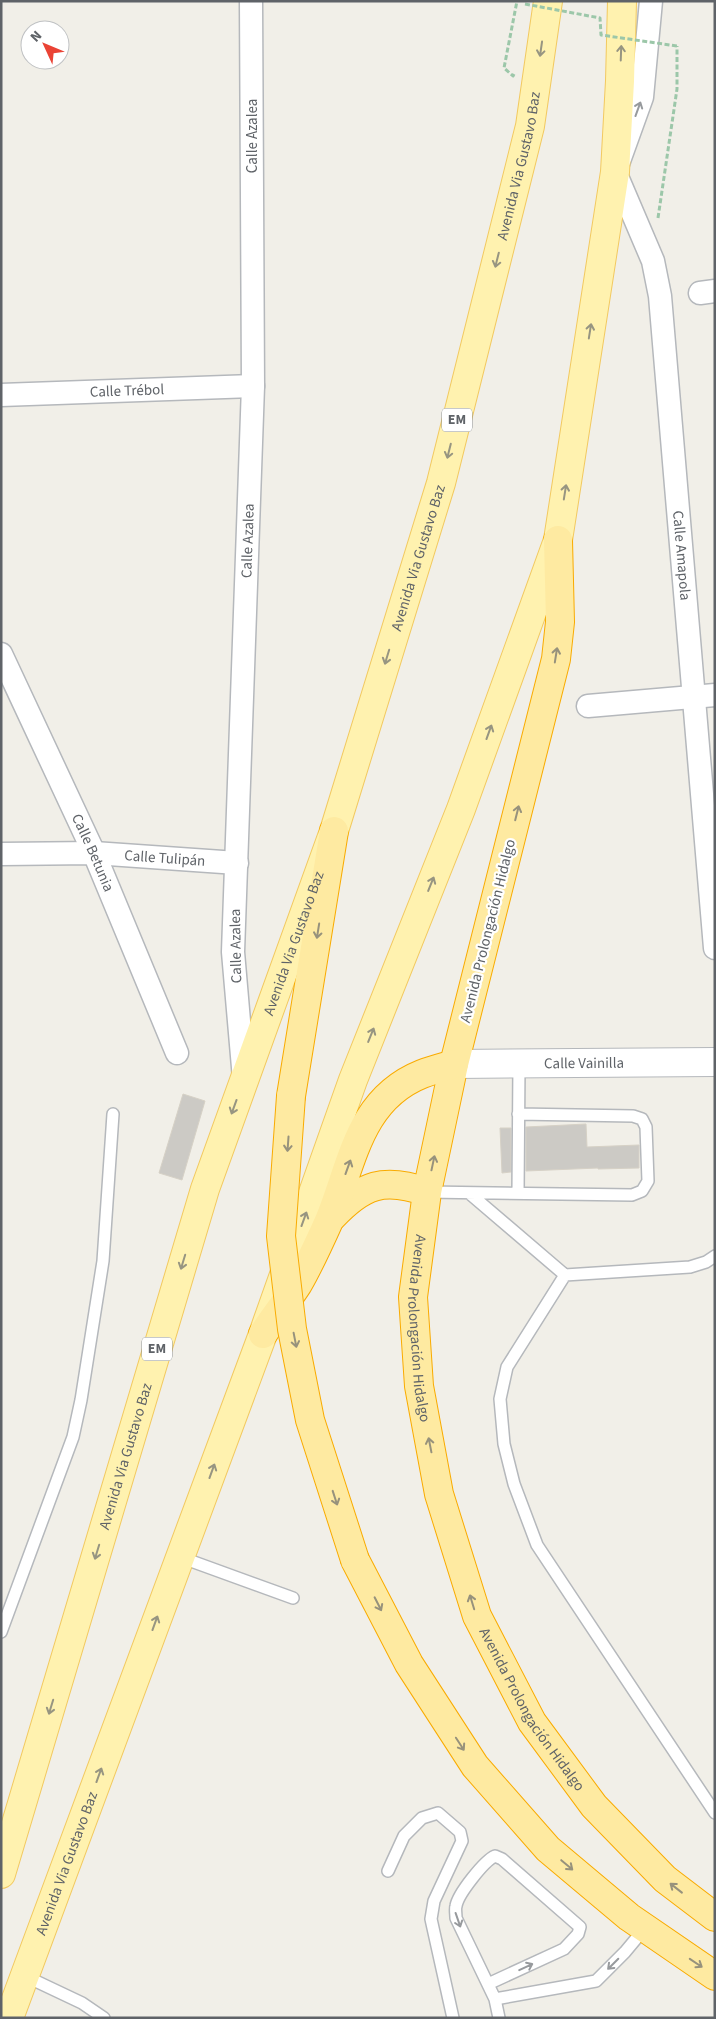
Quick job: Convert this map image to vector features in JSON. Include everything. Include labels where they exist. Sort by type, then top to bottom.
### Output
[{"type":"highway","name":"Avenida Prolongación Hidalgo","points":[[558,540],[560,622],[556,659],[454,1064],[426,1192],[413,1297],[419,1386],[439,1494],[477,1616],[532,1722],[594,1806],[665,1879],[715,1918]]},
{"type":"highway","points":[[334,831],[291,1096],[281,1236],[292,1329],[310,1420],[355,1560],[409,1664],[474,1766],[548,1849],[629,1917],[715,1976]]},
{"type":"highway","points":[[263,1334],[298,1283],[328,1222],[360,1135],[370,1116],[384,1098],[401,1085],[421,1074],[454,1064]]},
{"type":"highway","points":[[328,1222],[344,1204],[358,1194],[372,1188],[388,1184],[407,1185],[426,1192]]},
{"type":"main road","name":"Avenida Via Gustavo Baz","points":[[9,2018],[263,1334],[353,1080],[461,809],[558,540],[615,172],[622,1]]},
{"type":"main road","name":"Avenida Via Gustavo Baz","points":[[1,1874],[204,1189],[334,831],[441,483],[530,126],[537,3]]},
{"type":"street","name":"Calle Azalea","points":[[244,1080],[232,952],[237,863],[253,386],[251,1]]},
{"type":"street","points":[[615,172],[642,97],[651,1]]},
{"type":"street","name":"Calle Amapola","points":[[615,172],[653,260],[660,296],[692,697],[715,948]]},
{"type":"street","name":"Calle Trébol","points":[[1,395],[253,386]]},
{"type":"street","name":"Calle Betunia","points":[[1,654],[94,852],[177,1053]]},
{"type":"street","points":[[588,706],[715,695]]},
{"type":"street","name":"Calle Tulipán","points":[[1,854],[94,852],[237,863]]},
{"type":"street","name":"Calle Vainilla","points":[[454,1064],[715,1062]]},
{"type":"lane","points":[[518,1194],[519,1064]]},
{"type":"lane","points":[[1,1632],[73,1436],[81,1400],[103,1261],[113,1114]]},
{"type":"lane","points":[[426,1192],[632,1195],[642,1191],[648,1180],[646,1127],[642,1119],[633,1116],[518,1114]]},
{"type":"lane","points":[[469,1192],[565,1275],[690,1267],[706,1262],[715,1256]]},
{"type":"lane","points":[[565,1275],[507,1367],[500,1399],[504,1444],[514,1484],[537,1545],[715,1813]]},
{"type":"lane","points":[[180,1557],[293,1598]]},
{"type":"lane","points":[[388,1871],[404,1836],[422,1818],[438,1813],[460,1832],[462,1841],[434,1901],[431,1919],[453,2018]]},
{"type":"lane","points":[[488,1984],[564,1950],[578,1934],[580,1927],[502,1859],[495,1856],[489,1859],[474,1878],[458,1899],[455,1907],[456,1918],[495,1999],[499,2018]]},
{"type":"lane","points":[[495,1999],[596,1981],[625,1952],[645,1928]]},
{"type":"lane","points":[[25,1976],[82,2003],[104,2018]]},
{"type":"path","points":[[514,69],[513,76],[504,68],[517,1]]},
{"type":"path","points":[[537,3],[600,18],[601,35],[677,46],[677,89],[658,222]]},
{"type":"building","points":[[183,1094],[205,1101],[182,1180],[159,1173]]},
{"type":"building","points":[[586,1124],[587,1147],[639,1145],[639,1168],[526,1171],[526,1127]]},
{"type":"building","points":[[500,1128],[511,1128],[511,1172],[502,1173]]}]
